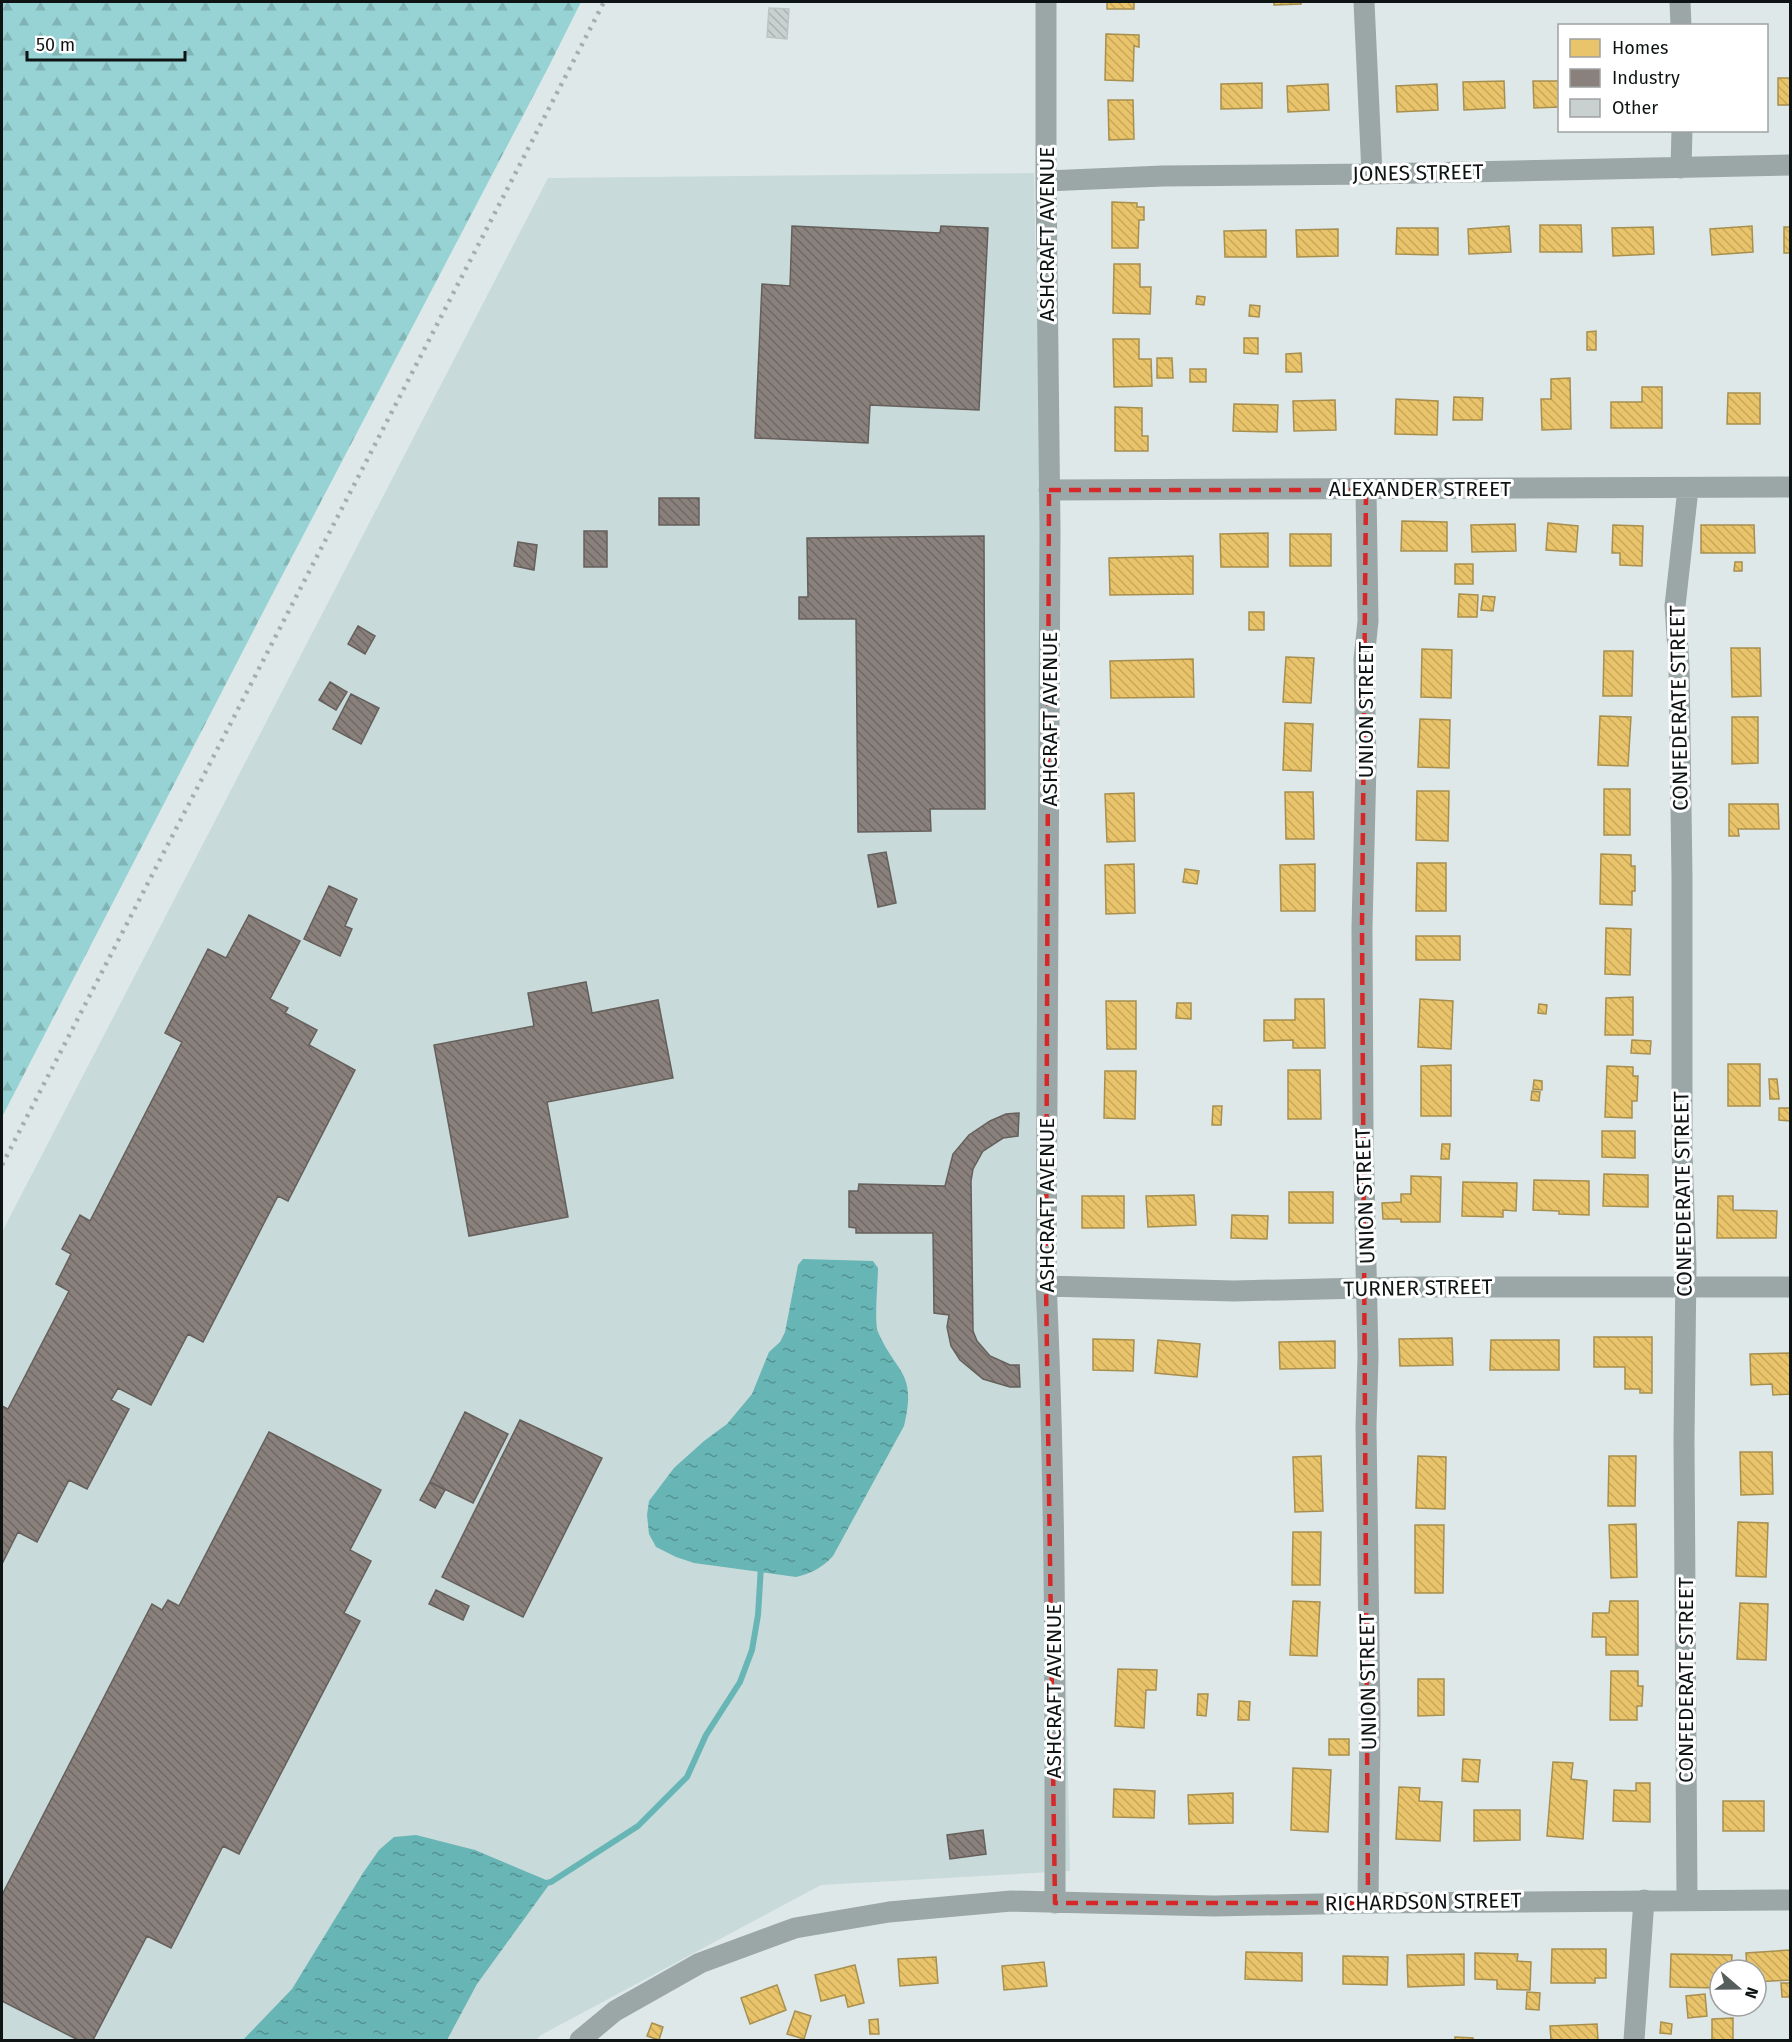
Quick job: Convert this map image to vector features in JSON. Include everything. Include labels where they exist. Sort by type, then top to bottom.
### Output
[{"type":"street","name":"ASHCRAFT AVENUE","points":[[1046,2],[1050,814],[1047,891],[1046,1286],[1050,1360],[1054,1623],[1055,1902]]},
{"type":"street","points":[[1364,2],[1372,174]]},
{"type":"street","points":[[1680,2],[1681,24]]},
{"type":"street","points":[[1681,168],[1682,132]]},
{"type":"street","name":"JONES STREET","points":[[1046,181],[1163,176],[1791,165]]},
{"type":"street","name":"ALEXANDER STREET","points":[[1049,490],[1791,487]]},
{"type":"street","name":"CONFEDERATE STREET","points":[[1687,1900],[1684,1440],[1686,1286],[1682,1140],[1679,665],[1675,606],[1688,489]]},
{"type":"street","name":"UNION STREET","points":[[1366,490],[1368,621],[1364,658],[1366,763],[1362,928],[1363,1132],[1368,1289],[1366,1426],[1370,1718],[1368,1903]]},
{"type":"street","name":"TURNER STREET","points":[[1046,1286],[1234,1292],[1686,1286],[1791,1287]]},
{"type":"street","points":[[1634,2040],[1644,1900]]},
{"type":"street","name":"RICHARDSON STREET","points":[[1055,1902],[1214,1906],[1791,1900]]},
{"type":"street","points":[[580,2040],[615,2011],[700,1963],[795,1928],[889,1912],[1011,1901],[1055,1902]]},
{"type":"highlighted area","points":[[1049,490],[1366,490],[1362,928],[1368,1903],[1055,1903],[1046,1286]]},
{"type":"shaded area","points":[[1034,173],[1070,1871],[821,1885],[541,2035],[536,2040],[2,2040],[2,1232],[548,178]]},
{"type":"green space","points":[[2,2],[581,2],[2,1117]]},
{"type":"water","points":[[803,1259],[873,1261],[878,1268],[877,1327],[906,1383],[908,1394],[904,1426],[833,1556],[816,1570],[796,1577],[694,1563],[676,1557],[656,1547],[649,1534],[647,1515],[649,1501],[674,1468],[727,1424],[752,1394],[769,1352],[780,1342],[785,1332],[798,1265]]},
{"type":"water","points":[[416,1835],[475,1850],[551,1882],[477,1984],[447,2040],[243,2040],[292,1989],[379,1850],[394,1837]]},
{"type":"building: Homes","points":[[1107,2],[1134,2],[1134,9],[1107,9]]},
{"type":"building: Homes","points":[[1274,2],[1301,2],[1301,4],[1274,5]]},
{"type":"building: Homes","points":[[1106,34],[1139,35],[1139,47],[1134,46],[1133,81],[1105,80]]},
{"type":"building: Homes","points":[[1778,78],[1790,78],[1790,105],[1778,105]]},
{"type":"building: Homes","points":[[1504,81],[1505,108],[1464,110],[1463,82]]},
{"type":"building: Homes","points":[[1533,81],[1558,81],[1558,107],[1534,108]]},
{"type":"building: Homes","points":[[1262,83],[1262,108],[1221,109],[1221,84]]},
{"type":"building: Homes","points":[[1328,84],[1329,110],[1288,112],[1287,86]]},
{"type":"building: Homes","points":[[1437,84],[1438,110],[1397,112],[1396,86]]},
{"type":"building: Homes","points":[[1108,100],[1133,100],[1134,139],[1109,140]]},
{"type":"building: Homes","points":[[1112,202],[1137,203],[1137,207],[1144,207],[1144,220],[1139,220],[1138,248],[1112,248]]},
{"type":"building: Homes","points":[[1540,225],[1581,225],[1582,252],[1540,252]]},
{"type":"building: Homes","points":[[1509,226],[1511,252],[1469,254],[1468,229]]},
{"type":"building: Homes","points":[[1752,226],[1753,252],[1712,255],[1710,229]]},
{"type":"building: Homes","points":[[1653,227],[1654,254],[1613,256],[1612,228]]},
{"type":"building: Homes","points":[[1784,227],[1790,227],[1790,253],[1784,253]]},
{"type":"building: Homes","points":[[1397,228],[1438,228],[1438,255],[1396,254]]},
{"type":"building: Homes","points":[[1338,229],[1338,256],[1297,257],[1296,230]]},
{"type":"building: Homes","points":[[1266,230],[1266,257],[1225,257],[1224,231]]},
{"type":"building: Homes","points":[[1114,264],[1140,264],[1140,287],[1151,287],[1150,314],[1113,313]]},
{"type":"building: Homes","points":[[1197,296],[1205,297],[1204,305],[1196,304]]},
{"type":"building: Homes","points":[[1250,305],[1260,306],[1259,317],[1249,316]]},
{"type":"building: Homes","points":[[1596,331],[1596,350],[1587,350],[1587,332]]},
{"type":"building: Homes","points":[[1244,338],[1258,338],[1258,354],[1244,353]]},
{"type":"building: Homes","points":[[1113,339],[1139,339],[1139,359],[1151,359],[1152,386],[1114,387]]},
{"type":"building: Homes","points":[[1301,353],[1302,372],[1286,372],[1286,354]]},
{"type":"building: Homes","points":[[1157,358],[1172,358],[1173,378],[1157,378]]},
{"type":"building: Homes","points":[[1190,369],[1206,369],[1206,382],[1190,382]]},
{"type":"building: Homes","points":[[1570,378],[1571,429],[1542,430],[1541,399],[1551,399],[1551,379]]},
{"type":"building: Homes","points":[[1642,387],[1662,387],[1662,428],[1611,428],[1611,402],[1642,402]]},
{"type":"building: Homes","points":[[1728,393],[1760,393],[1760,424],[1727,424]]},
{"type":"building: Homes","points":[[1454,397],[1483,398],[1482,420],[1453,420]]},
{"type":"building: Homes","points":[[1396,399],[1438,401],[1437,435],[1395,434]]},
{"type":"building: Homes","points":[[1335,400],[1336,430],[1294,431],[1293,401]]},
{"type":"building: Homes","points":[[1234,404],[1278,405],[1277,432],[1233,431]]},
{"type":"building: Homes","points":[[1115,407],[1142,408],[1142,436],[1148,436],[1148,451],[1115,451]]},
{"type":"building: Homes","points":[[1402,521],[1447,522],[1447,551],[1401,551]]},
{"type":"building: Homes","points":[[1548,523],[1578,526],[1576,552],[1546,550]]},
{"type":"building: Homes","points":[[1515,524],[1516,551],[1472,552],[1471,525]]},
{"type":"building: Homes","points":[[1613,525],[1643,526],[1642,566],[1620,565],[1620,553],[1612,553]]},
{"type":"building: Homes","points":[[1701,525],[1754,525],[1755,553],[1701,553]]},
{"type":"building: Homes","points":[[1268,533],[1268,567],[1221,567],[1220,534]]},
{"type":"building: Homes","points":[[1290,534],[1331,534],[1331,566],[1290,566]]},
{"type":"building: Homes","points":[[1193,556],[1193,594],[1110,595],[1109,558]]},
{"type":"building: Homes","points":[[1735,562],[1742,562],[1742,571],[1734,571]]},
{"type":"building: Homes","points":[[1455,564],[1473,564],[1473,584],[1455,584]]},
{"type":"building: Homes","points":[[1459,594],[1478,595],[1477,617],[1458,617]]},
{"type":"building: Homes","points":[[1483,596],[1495,597],[1493,611],[1481,610]]},
{"type":"building: Homes","points":[[1249,612],[1264,612],[1264,630],[1249,630]]},
{"type":"building: Homes","points":[[1731,648],[1760,648],[1761,696],[1732,697]]},
{"type":"building: Homes","points":[[1422,649],[1452,650],[1451,698],[1421,697]]},
{"type":"building: Homes","points":[[1604,651],[1633,651],[1632,696],[1603,696]]},
{"type":"building: Homes","points":[[1286,657],[1314,658],[1311,703],[1283,702]]},
{"type":"building: Homes","points":[[1193,659],[1194,697],[1111,698],[1110,661]]},
{"type":"building: Homes","points":[[1600,716],[1631,717],[1628,766],[1598,765]]},
{"type":"building: Homes","points":[[1732,717],[1758,717],[1758,763],[1732,764]]},
{"type":"building: Homes","points":[[1420,719],[1450,720],[1449,768],[1418,767]]},
{"type":"building: Homes","points":[[1285,723],[1313,724],[1311,771],[1283,770]]},
{"type":"building: Homes","points":[[1604,789],[1630,789],[1630,835],[1604,835]]},
{"type":"building: Homes","points":[[1417,791],[1449,791],[1448,841],[1416,840]]},
{"type":"building: Homes","points":[[1285,792],[1313,792],[1314,839],[1286,839]]},
{"type":"building: Homes","points":[[1134,793],[1135,841],[1107,842],[1105,794]]},
{"type":"building: Homes","points":[[1729,804],[1778,804],[1779,829],[1738,829],[1739,836],[1729,836]]},
{"type":"building: Homes","points":[[1601,854],[1631,855],[1631,866],[1635,866],[1635,891],[1632,891],[1632,905],[1600,904]]},
{"type":"building: Homes","points":[[1417,863],[1446,863],[1446,911],[1416,911]]},
{"type":"building: Homes","points":[[1134,864],[1135,913],[1106,914],[1105,865]]},
{"type":"building: Homes","points":[[1315,864],[1315,911],[1281,911],[1280,865]]},
{"type":"building: Homes","points":[[1185,869],[1199,871],[1197,884],[1183,882]]},
{"type":"building: Homes","points":[[1606,928],[1631,929],[1630,975],[1605,974]]},
{"type":"building: Homes","points":[[1416,936],[1460,936],[1460,960],[1416,960]]},
{"type":"building: Homes","points":[[1633,997],[1633,1035],[1605,1035],[1606,998]]},
{"type":"building: Homes","points":[[1295,999],[1324,999],[1325,1048],[1293,1048],[1293,1040],[1264,1041],[1264,1020],[1295,1020]]},
{"type":"building: Homes","points":[[1420,999],[1453,1001],[1451,1049],[1418,1047]]},
{"type":"building: Homes","points":[[1106,1001],[1136,1001],[1136,1049],[1107,1049]]},
{"type":"building: Homes","points":[[1177,1003],[1191,1003],[1191,1019],[1176,1018]]},
{"type":"building: Homes","points":[[1539,1004],[1547,1005],[1546,1014],[1538,1013]]},
{"type":"building: Homes","points":[[1632,1040],[1651,1041],[1650,1054],[1631,1053]]},
{"type":"building: Homes","points":[[1728,1064],[1760,1064],[1760,1106],[1728,1106]]},
{"type":"building: Homes","points":[[1451,1065],[1451,1116],[1421,1116],[1421,1066]]},
{"type":"building: Homes","points":[[1607,1066],[1633,1067],[1633,1076],[1638,1076],[1637,1101],[1632,1101],[1632,1118],[1605,1117]]},
{"type":"building: Homes","points":[[1288,1070],[1320,1070],[1321,1119],[1288,1119]]},
{"type":"building: Homes","points":[[1105,1071],[1136,1071],[1135,1119],[1104,1118]]},
{"type":"building: Homes","points":[[1769,1079],[1777,1079],[1779,1099],[1770,1099]]},
{"type":"building: Homes","points":[[1534,1080],[1542,1081],[1542,1090],[1533,1089]]},
{"type":"building: Homes","points":[[1532,1091],[1540,1092],[1539,1101],[1531,1100]]},
{"type":"building: Homes","points":[[1213,1106],[1222,1106],[1221,1125],[1212,1125]]},
{"type":"building: Homes","points":[[1779,1108],[1790,1108],[1790,1121],[1779,1120]]},
{"type":"building: Homes","points":[[1602,1131],[1635,1131],[1635,1158],[1602,1157]]},
{"type":"building: Homes","points":[[1442,1144],[1450,1144],[1449,1159],[1441,1159]]},
{"type":"building: Homes","points":[[1604,1174],[1648,1175],[1648,1207],[1603,1206]]},
{"type":"building: Homes","points":[[1411,1176],[1441,1177],[1440,1222],[1401,1222],[1401,1219],[1383,1219],[1382,1203],[1401,1202],[1401,1194],[1411,1194]]},
{"type":"building: Homes","points":[[1534,1180],[1589,1181],[1589,1215],[1533,1210]]},
{"type":"building: Homes","points":[[1463,1182],[1517,1183],[1516,1211],[1503,1210],[1503,1217],[1462,1216]]},
{"type":"building: Homes","points":[[1289,1192],[1333,1192],[1333,1223],[1289,1223]]},
{"type":"building: Homes","points":[[1194,1195],[1196,1225],[1148,1227],[1146,1196]]},
{"type":"building: Homes","points":[[1082,1196],[1124,1196],[1124,1228],[1082,1228]]},
{"type":"building: Homes","points":[[1718,1196],[1733,1196],[1733,1210],[1777,1211],[1776,1238],[1717,1238]]},
{"type":"building: Homes","points":[[1232,1215],[1268,1216],[1267,1239],[1231,1238]]},
{"type":"building: Homes","points":[[1594,1337],[1652,1337],[1652,1393],[1640,1393],[1640,1389],[1625,1389],[1625,1367],[1594,1367]]},
{"type":"building: Homes","points":[[1452,1338],[1453,1365],[1400,1366],[1399,1339]]},
{"type":"building: Homes","points":[[1093,1339],[1134,1340],[1133,1371],[1093,1370]]},
{"type":"building: Homes","points":[[1158,1340],[1200,1344],[1197,1377],[1155,1373]]},
{"type":"building: Homes","points":[[1491,1340],[1559,1340],[1559,1370],[1490,1370]]},
{"type":"building: Homes","points":[[1335,1341],[1335,1368],[1280,1369],[1279,1342]]},
{"type":"building: Homes","points":[[1790,1353],[1790,1394],[1773,1395],[1772,1384],[1751,1385],[1750,1354]]},
{"type":"building: Homes","points":[[1740,1452],[1772,1452],[1773,1494],[1741,1495]]},
{"type":"building: Homes","points":[[1321,1456],[1323,1511],[1295,1512],[1293,1457]]},
{"type":"building: Homes","points":[[1418,1456],[1446,1457],[1445,1509],[1416,1508]]},
{"type":"building: Homes","points":[[1609,1456],[1636,1456],[1635,1506],[1608,1506]]},
{"type":"building: Homes","points":[[1738,1522],[1768,1523],[1766,1577],[1736,1576]]},
{"type":"building: Homes","points":[[1636,1524],[1637,1577],[1611,1578],[1609,1525]]},
{"type":"building: Homes","points":[[1415,1525],[1444,1525],[1443,1593],[1415,1593]]},
{"type":"building: Homes","points":[[1293,1532],[1321,1532],[1320,1585],[1292,1585]]},
{"type":"building: Homes","points":[[1293,1601],[1320,1602],[1317,1656],[1290,1655]]},
{"type":"building: Homes","points":[[1610,1601],[1638,1601],[1638,1655],[1606,1655],[1606,1637],[1592,1637],[1593,1613],[1609,1613]]},
{"type":"building: Homes","points":[[1740,1603],[1768,1604],[1766,1660],[1737,1659]]},
{"type":"building: Homes","points":[[1118,1669],[1157,1670],[1156,1690],[1146,1690],[1144,1728],[1115,1726]]},
{"type":"building: Homes","points":[[1611,1671],[1638,1671],[1638,1686],[1643,1686],[1642,1706],[1637,1706],[1637,1720],[1610,1720]]},
{"type":"building: Homes","points":[[1418,1679],[1444,1679],[1444,1715],[1418,1716]]},
{"type":"building: Homes","points":[[1198,1694],[1208,1694],[1206,1716],[1197,1715]]},
{"type":"building: Homes","points":[[1239,1701],[1250,1702],[1249,1720],[1238,1720]]},
{"type":"building: Homes","points":[[1329,1739],[1349,1739],[1349,1755],[1329,1755]]},
{"type":"building: Homes","points":[[1463,1759],[1480,1760],[1478,1782],[1462,1781]]},
{"type":"building: Homes","points":[[1553,1762],[1573,1763],[1571,1779],[1587,1781],[1583,1839],[1547,1836]]},
{"type":"building: Homes","points":[[1293,1768],[1331,1770],[1328,1832],[1291,1830]]},
{"type":"building: Homes","points":[[1636,1783],[1650,1783],[1650,1822],[1613,1821],[1614,1790],[1636,1791]]},
{"type":"building: Homes","points":[[1399,1787],[1420,1788],[1419,1801],[1442,1802],[1440,1841],[1396,1839]]},
{"type":"building: Homes","points":[[1114,1789],[1155,1791],[1154,1818],[1113,1817]]},
{"type":"building: Homes","points":[[1233,1793],[1233,1823],[1189,1824],[1188,1795]]},
{"type":"building: Homes","points":[[1723,1801],[1764,1801],[1764,1831],[1723,1831]]},
{"type":"building: Homes","points":[[1474,1810],[1520,1810],[1520,1840],[1474,1841]]},
{"type":"building: Homes","points":[[1552,1949],[1606,1949],[1606,1978],[1595,1978],[1595,1983],[1551,1983]]},
{"type":"building: Homes","points":[[1790,1950],[1790,1980],[1768,1981],[1768,1958],[1746,1958],[1746,1953]]},
{"type":"building: Homes","points":[[1246,1952],[1302,1953],[1302,1981],[1245,1979]]},
{"type":"building: Homes","points":[[1475,1953],[1518,1954],[1517,1961],[1531,1962],[1530,1990],[1497,1989],[1497,1980],[1475,1979]]},
{"type":"building: Homes","points":[[1464,1954],[1464,1985],[1408,1987],[1407,1955]]},
{"type":"building: Homes","points":[[1671,1954],[1732,1955],[1732,1958],[1708,1958],[1708,1988],[1670,1987]]},
{"type":"building: Homes","points":[[1343,1956],[1388,1957],[1387,1985],[1343,1984]]},
{"type":"building: Homes","points":[[936,1957],[938,1983],[900,1986],[898,1959]]},
{"type":"building: Homes","points":[[1044,1962],[1047,1986],[1004,1990],[1002,1966]]},
{"type":"building: Homes","points":[[855,1965],[864,2003],[848,2007],[845,1995],[821,2001],[815,1975]]},
{"type":"building: Homes","points":[[1781,1983],[1790,1983],[1790,1997],[1782,1997]]},
{"type":"building: Homes","points":[[777,1985],[786,2010],[750,2024],[741,1998]]},
{"type":"building: Homes","points":[[1527,1992],[1540,1993],[1539,2010],[1526,2009]]},
{"type":"building: Homes","points":[[1705,1994],[1707,2016],[1688,2018],[1686,1996]]},
{"type":"building: Homes","points":[[795,2011],[811,2016],[804,2039],[787,2034]]},
{"type":"building: Homes","points":[[1733,2018],[1733,2040],[1712,2040],[1712,2019]]},
{"type":"building: Homes","points":[[878,2019],[879,2034],[870,2034],[869,2020]]},
{"type":"building: Homes","points":[[1661,2022],[1672,2024],[1671,2034],[1660,2033]]},
{"type":"building: Homes","points":[[652,2023],[663,2027],[659,2040],[647,2036]]},
{"type":"building: Homes","points":[[1597,2024],[1598,2040],[1551,2040],[1550,2026]]},
{"type":"building: Homes","points":[[1455,2037],[1473,2038],[1473,2040],[1455,2040]]},
{"type":"building: Industry","points":[[792,226],[940,233],[941,226],[988,228],[979,410],[870,405],[868,443],[755,438],[762,284],[790,286]]},
{"type":"building: Industry","points":[[659,498],[699,498],[699,525],[659,525]]},
{"type":"building: Industry","points":[[584,531],[607,531],[607,567],[584,567]]},
{"type":"building: Industry","points":[[984,536],[985,809],[930,809],[931,831],[858,832],[856,619],[799,619],[799,597],[808,597],[807,538]]},
{"type":"building: Industry","points":[[518,542],[537,545],[534,570],[514,566]]},
{"type":"building: Industry","points":[[358,626],[375,636],[365,654],[348,644]]},
{"type":"building: Industry","points":[[330,682],[347,692],[336,710],[319,700]]},
{"type":"building: Industry","points":[[351,694],[379,708],[361,744],[333,729]]},
{"type":"building: Industry","points":[[886,852],[896,903],[878,907],[868,855]]},
{"type":"building: Industry","points":[[329,886],[357,899],[345,926],[352,929],[340,956],[304,939]]},
{"type":"building: Industry","points":[[249,915],[300,941],[270,999],[288,1008],[285,1013],[317,1030],[309,1045],[355,1070],[288,1201],[278,1196],[203,1342],[188,1334],[151,1405],[118,1388],[111,1400],[129,1409],[87,1489],[69,1480],[37,1542],[18,1532],[2,1564],[2,1406],[8,1409],[69,1291],[56,1284],[71,1254],[62,1249],[80,1215],[90,1221],[182,1042],[165,1033],[208,949],[226,958]]},
{"type":"building: Industry","points":[[586,982],[592,1013],[658,1000],[673,1078],[547,1102],[568,1217],[469,1236],[434,1045],[534,1026],[528,993]]},
{"type":"building: Industry","points":[[1019,1113],[1018,1136],[1003,1138],[983,1151],[973,1169],[971,1181],[973,1331],[977,1341],[990,1356],[1010,1365],[1019,1365],[1020,1387],[1010,1387],[983,1379],[960,1360],[951,1346],[947,1327],[949,1315],[934,1313],[933,1233],[856,1233],[856,1228],[849,1227],[849,1191],[858,1191],[859,1184],[945,1186],[953,1154],[969,1135],[990,1121],[1006,1114]]},
{"type":"building: Industry","points":[[465,1412],[508,1434],[473,1503],[430,1482]]},
{"type":"building: Industry","points":[[520,1420],[602,1458],[523,1617],[442,1577]]},
{"type":"building: Industry","points":[[269,1432],[381,1490],[350,1550],[371,1561],[344,1613],[360,1621],[239,1854],[223,1846],[171,1948],[147,1936],[93,2040],[78,2040],[2,2001],[2,1895],[152,1604],[162,1610],[168,1600],[179,1606]]},
{"type":"building: Industry","points":[[430,1482],[445,1490],[435,1508],[420,1500]]},
{"type":"building: Industry","points":[[436,1590],[469,1606],[463,1620],[429,1604]]},
{"type":"building: Industry","points":[[983,1830],[986,1854],[950,1859],[947,1835]]},
{"type":"building: Other","points":[[769,8],[789,9],[787,39],[767,37]]},
{"type":"waterway","points":[[546,1883],[638,1826],[687,1777],[706,1735],[740,1682],[752,1650],[758,1615],[761,1566]]},
{"type":"railway","points":[[2,1165],[604,2]]}]
